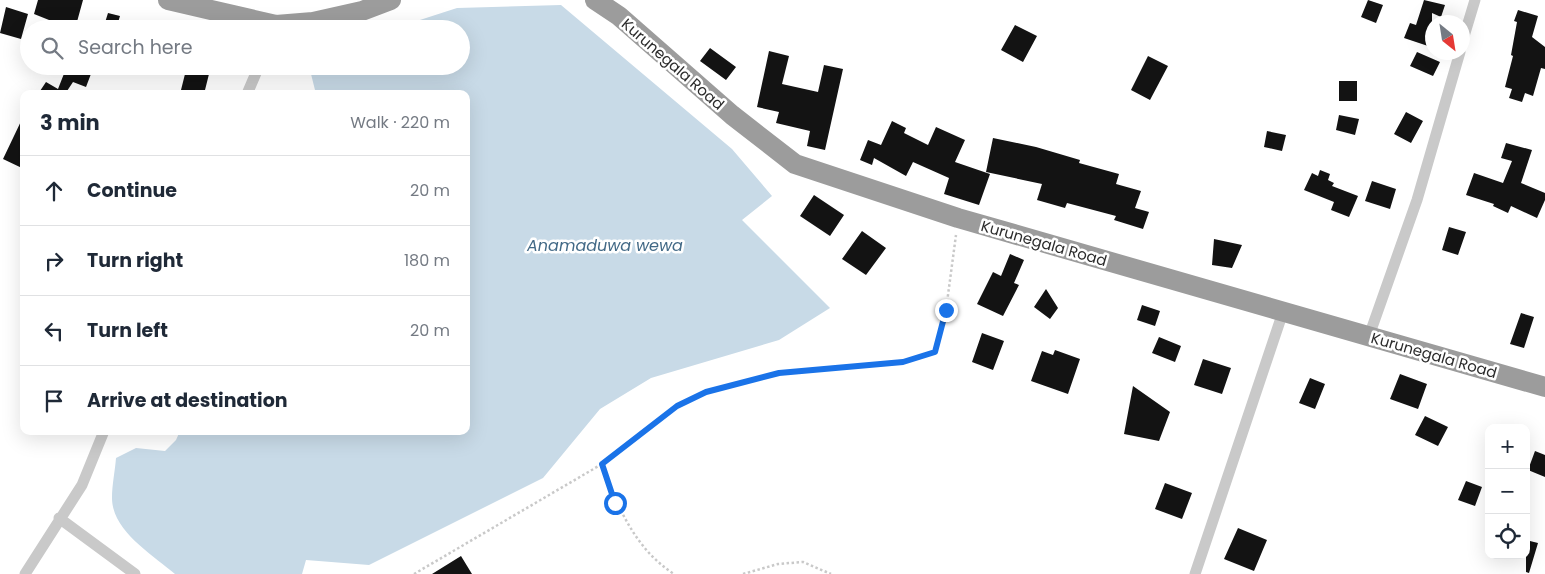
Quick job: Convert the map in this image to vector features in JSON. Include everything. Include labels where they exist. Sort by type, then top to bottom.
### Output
[{"type":"highway","points":[[168,0],[247,20]]},
{"type":"highway","points":[[322,20],[362,11],[391,0]]},
{"type":"highway","name":"Kurunegala Road","points":[[595,0],[619,16],[732,115],[795,164],[958,218],[1545,387]]},
{"type":"street","points":[[1470,17],[1475,0]]},
{"type":"street","points":[[1369,336],[1417,200],[1458,60]]},
{"type":"street","points":[[249,90],[254,75]]},
{"type":"street","points":[[1196,574],[1283,312]]},
{"type":"street","points":[[25,574],[59,518],[82,485],[102,435]]},
{"type":"street","points":[[59,518],[135,574]]},
{"type":"path","points":[[414,574],[602,464],[677,406],[706,392],[779,373],[903,362],[935,352],[946,310],[958,218]]},
{"type":"path","points":[[602,464],[615,503],[634,534],[659,564],[674,574]]},
{"type":"path","points":[[743,574],[778,564],[803,562],[830,574]]},
{"type":"water","name":"Anamaduwa wewa","points":[[561,5],[732,149],[772,196],[742,220],[830,308],[779,340],[651,378],[600,409],[543,478],[369,565],[306,560],[302,574],[175,574],[126,532],[114,510],[112,493],[116,458],[136,448],[165,451],[178,435],[470,435],[470,90],[315,90],[311,75],[470,75],[470,20],[420,20],[457,8]]},
{"type":"building","points":[[38,0],[83,0],[77,20],[49,20],[34,14]]},
{"type":"building","points":[[1368,0],[1383,5],[1376,23],[1361,17]]},
{"type":"building","points":[[1424,0],[1445,5],[1442,15],[1432,13],[1432,15],[1425,15],[1425,45],[1404,38],[1410,23],[1416,25]]},
{"type":"building","points":[[6,7],[28,14],[26,20],[20,20],[20,39],[0,33]]},
{"type":"building","points":[[1518,10],[1538,16],[1532,37],[1545,47],[1545,69],[1541,68],[1533,96],[1525,93],[1522,102],[1509,98],[1512,89],[1505,87],[1513,56],[1511,55],[1517,22],[1514,21]]},
{"type":"building","points":[[108,13],[120,16],[119,20],[106,20]]},
{"type":"building","points":[[1015,25],[1037,36],[1023,62],[1001,50]]},
{"type":"building","points":[[710,48],[736,67],[726,80],[700,61]]},
{"type":"building","points":[[769,51],[789,56],[782,84],[818,92],[824,65],[843,69],[825,150],[807,146],[810,131],[776,123],[779,112],[757,107]]},
{"type":"building","points":[[1417,52],[1425,55],[1425,60],[1440,62],[1433,76],[1410,66]]},
{"type":"building","points":[[1148,56],[1168,66],[1150,100],[1131,90]]},
{"type":"building","points":[[63,75],[91,75],[86,87],[73,82],[68,90],[41,90],[46,82],[58,89]]},
{"type":"building","points":[[185,75],[209,75],[205,90],[181,90]]},
{"type":"building","points":[[1339,81],[1357,81],[1357,101],[1339,101]]},
{"type":"building","points":[[1406,112],[1423,121],[1411,143],[1394,134]]},
{"type":"building","points":[[1339,115],[1359,119],[1355,135],[1336,130]]},
{"type":"building","points":[[892,121],[906,128],[904,133],[928,145],[936,127],[965,140],[955,162],[990,174],[979,205],[944,194],[949,178],[913,162],[906,176],[874,158],[872,165],[860,160],[868,140],[881,145]]},
{"type":"building","points":[[20,123],[20,167],[3,159]]},
{"type":"building","points":[[1267,131],[1286,135],[1282,151],[1264,147]]},
{"type":"building","points":[[993,138],[1036,147],[1080,160],[1079,163],[1119,174],[1116,184],[1141,191],[1135,208],[1149,212],[1143,229],[1114,220],[1116,216],[1067,203],[1065,208],[1037,200],[1042,184],[986,172]]},
{"type":"building","points":[[1506,143],[1532,150],[1521,183],[1545,193],[1545,200],[1537,218],[1511,206],[1508,213],[1493,206],[1494,204],[1466,195],[1474,173],[1503,183],[1512,161],[1501,158]]},
{"type":"building","points":[[1320,170],[1330,174],[1328,180],[1334,183],[1332,186],[1358,196],[1349,217],[1331,210],[1334,202],[1304,190],[1312,173],[1318,176]]},
{"type":"building","points":[[1372,181],[1396,189],[1390,209],[1365,201]]},
{"type":"building","points":[[814,195],[844,215],[830,236],[800,216]]},
{"type":"building","points":[[1449,227],[1466,232],[1458,255],[1442,250]]},
{"type":"building","points":[[862,231],[886,248],[866,275],[842,259]]},
{"type":"building","points":[[1214,239],[1242,245],[1232,268],[1212,265]]},
{"type":"building","points":[[1010,254],[1024,260],[1014,283],[1019,285],[1003,316],[977,304],[993,272],[1001,276]]},
{"type":"building","points":[[1046,289],[1058,308],[1050,319],[1034,307]]},
{"type":"building","points":[[1142,305],[1160,311],[1155,326],[1137,320]]},
{"type":"building","points":[[1521,313],[1534,317],[1524,348],[1510,344]]},
{"type":"building","points":[[982,333],[1004,341],[993,370],[972,362]]},
{"type":"building","points":[[1159,337],[1181,346],[1175,362],[1152,353]]},
{"type":"building","points":[[1055,350],[1080,359],[1068,394],[1031,381],[1042,351],[1053,355]]},
{"type":"building","points":[[1203,359],[1231,368],[1222,394],[1194,385]]},
{"type":"building","points":[[1400,374],[1427,384],[1418,409],[1390,399]]},
{"type":"building","points":[[1310,378],[1325,384],[1315,409],[1299,403]]},
{"type":"building","points":[[1133,386],[1170,412],[1159,441],[1124,434]]},
{"type":"building","points":[[1425,416],[1448,427],[1438,446],[1415,435]]},
{"type":"building","points":[[1535,451],[1545,455],[1545,477],[1530,471],[1530,465]]},
{"type":"building","points":[[1466,481],[1482,487],[1475,506],[1458,500]]},
{"type":"building","points":[[1165,483],[1192,493],[1182,519],[1155,509]]},
{"type":"building","points":[[1238,528],[1267,540],[1254,571],[1224,559]]},
{"type":"building","points":[[1530,541],[1538,543],[1529,573],[1526,572],[1526,559],[1530,559]]},
{"type":"building","points":[[461,556],[472,574],[432,574]]},
{"type":"route","points":[[615,503],[602,464],[677,406],[706,392],[779,373],[903,362],[935,352],[946,310]]}]
